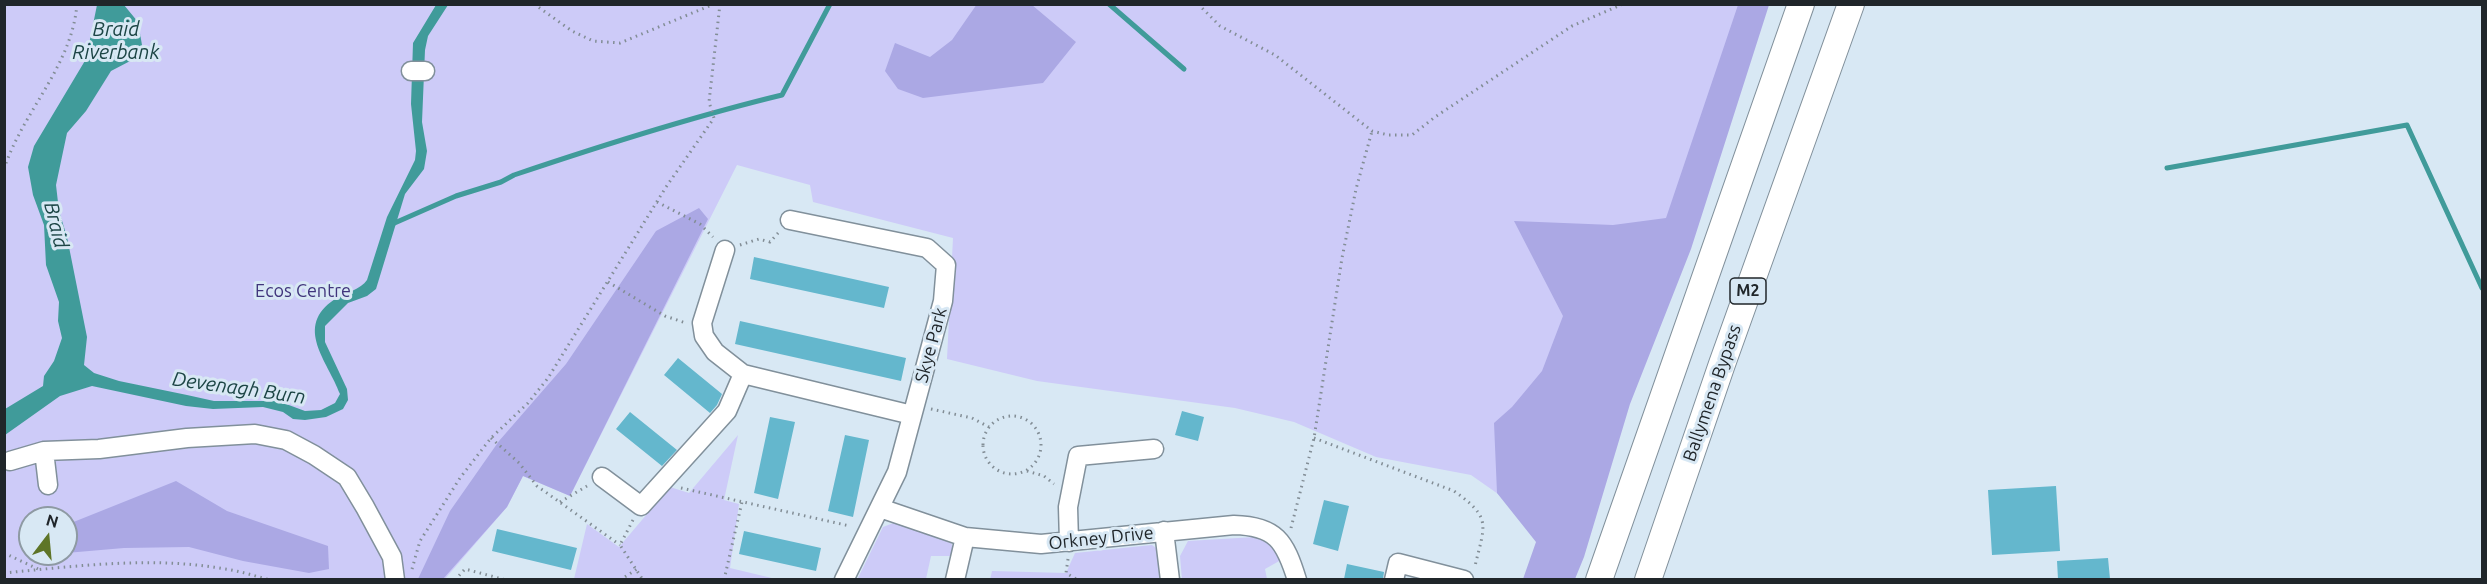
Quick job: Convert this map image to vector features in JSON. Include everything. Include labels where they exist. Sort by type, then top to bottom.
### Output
[{"type":"highway","name":"M2","points":[[1599,579],[1801,4]]},
{"type":"highway","name":"Ballymena Bypass","points":[[1648,579],[1851,4]]},
{"type":"street","name":"Skye Park","points":[[790,220],[927,248],[946,265],[943,301],[912,415]]},
{"type":"street","points":[[725,250],[703,318],[702,329],[711,348],[743,374],[912,415],[897,472],[844,579]]},
{"type":"street","points":[[602,477],[641,506],[727,411],[743,374]]},
{"type":"street","points":[[10,460],[44,451],[99,449],[187,438],[255,434],[285,440],[314,454],[347,477],[392,557],[395,579]]},
{"type":"street","points":[[1070,542],[1069,496],[1078,456],[1154,449]]},
{"type":"street","points":[[44,451],[48,485]]},
{"type":"street","name":"Orkney Drive","points":[[880,508],[965,537],[1041,544],[1244,525],[1269,531],[1282,543]]},
{"type":"street","points":[[1164,531],[1170,579]]},
{"type":"street","points":[[955,579],[965,537]]},
{"type":"street","points":[[1282,543],[1290,557],[1297,579]]},
{"type":"street","points":[[1394,579],[1398,563],[1469,574]]},
{"type":"path","points":[[4,168],[18,136],[58,66],[70,39],[77,4]]},
{"type":"path","points":[[534,4],[572,32],[593,41],[620,43],[714,4]]},
{"type":"path","points":[[412,570],[420,541],[460,478],[491,438],[528,402],[548,378],[666,187],[714,118],[709,102],[720,4]]},
{"type":"path","points":[[1198,4],[1220,26],[1275,55],[1372,131],[1388,135],[1412,135],[1445,110],[1572,26],[1623,4]]},
{"type":"path","points":[[1282,543],[1291,529],[1314,438],[1342,258],[1356,189],[1372,131]]},
{"type":"path","points":[[608,282],[665,316],[702,329]]},
{"type":"path","points":[[912,415],[931,409],[972,418],[989,427]]},
{"type":"path","points":[[1027,471],[1039,456],[1041,447],[1037,429],[1023,418],[1013,416],[996,421],[989,427],[982,446],[984,456],[990,465],[1007,474],[1027,471],[1044,476],[1069,496]]},
{"type":"path","points":[[491,438],[519,463],[537,486],[620,544],[643,579]]},
{"type":"path","points":[[1314,438],[1454,491],[1472,504],[1482,516],[1484,530],[1469,574]]},
{"type":"path","points":[[560,502],[602,477]]},
{"type":"path","points":[[662,483],[869,530]]},
{"type":"path","points":[[724,579],[742,502]]},
{"type":"path","points":[[620,544],[641,506]]},
{"type":"path","points":[[1070,542],[1066,573],[1078,579]]},
{"type":"path","points":[[4,553],[38,570]]},
{"type":"path","points":[[4,573],[110,563],[168,563],[224,568],[270,579]]},
{"type":"path","points":[[455,579],[465,569],[506,579]]},
{"type":"path","points":[[620,579],[637,569]]},
{"type":"green space","name":"Ecos Centre","points":[[4,5],[1768,5],[1541,524],[1471,475],[1376,457],[1294,422],[1235,408],[1037,381],[947,359],[953,238],[813,202],[810,185],[737,165],[570,496],[523,476],[507,507],[444,580],[5,579]]},
{"type":"green space","points":[[738,435],[724,500],[739,504],[730,568],[776,579],[574,579],[587,524],[619,547],[670,487],[689,493]]},
{"type":"green space","points":[[896,522],[951,543],[954,548],[950,556],[931,556],[926,579],[857,580],[883,527]]},
{"type":"green space","points":[[1255,537],[1273,545],[1281,560],[1265,569],[1267,579],[1182,580],[1180,556],[1188,541]]},
{"type":"green space","points":[[1152,545],[1160,551],[1163,580],[990,580],[992,571],[1066,573],[1075,553]]},
{"type":"shaded area","points":[[977,4],[1032,5],[1076,42],[1043,83],[923,98],[898,89],[885,71],[895,43],[930,57],[952,40]]},
{"type":"shaded area","points":[[1738,5],[1769,5],[1691,249],[1630,404],[1584,557],[1575,579],[1523,579],[1536,542],[1497,493],[1494,423],[1512,407],[1542,371],[1563,316],[1514,221],[1613,225],[1666,218]]},
{"type":"shaded area","points":[[699,208],[708,219],[570,496],[523,476],[507,507],[443,579],[418,579],[450,511],[499,441],[566,364],[656,231]]},
{"type":"shaded area","points":[[176,481],[227,511],[328,546],[329,569],[309,573],[243,561],[189,547],[124,548],[78,552],[78,520]]},
{"type":"water","name":"Braid Riverbank","points":[[97,5],[124,5],[138,22],[142,45],[134,59],[111,71],[86,111],[67,133],[56,185],[59,211],[67,237],[87,337],[84,365],[94,373],[119,381],[214,401],[278,401],[305,411],[321,410],[335,403],[340,394],[317,345],[316,321],[323,310],[335,299],[367,280],[387,217],[415,160],[411,104],[413,43],[436,5],[448,5],[428,36],[425,50],[422,122],[427,151],[424,169],[405,194],[376,289],[367,296],[348,303],[325,326],[325,342],[347,389],[348,400],[343,409],[326,417],[293,419],[283,412],[263,407],[213,409],[186,406],[92,386],[60,396],[5,435],[5,409],[43,386],[44,376],[54,361],[62,338],[58,321],[59,302],[46,265],[44,225],[33,195],[28,167],[34,146],[86,59]]},
{"type":"building","points":[[754,257],[889,287],[884,308],[750,279]]},
{"type":"building","points":[[740,321],[906,358],[901,381],[735,344]]},
{"type":"building","points":[[678,358],[722,394],[710,413],[664,375]]},
{"type":"building","points":[[1182,411],[1204,417],[1198,441],[1175,435]]},
{"type":"building","points":[[630,412],[677,450],[662,466],[616,429]]},
{"type":"building","points":[[770,417],[795,422],[778,499],[754,493]]},
{"type":"building","points":[[845,435],[869,440],[853,517],[828,511]]},
{"type":"building","points":[[2056,486],[2060,551],[1992,555],[1988,490]]},
{"type":"building","points":[[1324,500],[1349,506],[1338,551],[1313,544]]},
{"type":"building","points":[[497,529],[577,548],[571,570],[492,551]]},
{"type":"building","points":[[744,531],[821,548],[816,571],[739,554]]},
{"type":"building","points":[[2108,558],[2110,579],[2058,579],[2057,561]]},
{"type":"building","points":[[1347,564],[1384,572],[1383,579],[1344,579]]},
{"type":"waterway","points":[[390,225],[456,196],[547,164],[681,122],[782,95],[830,4]]},
{"type":"waterway","points":[[1109,4],[1184,69]]},
{"type":"waterway","points":[[2167,168],[2407,125],[2482,288]]},
{"type":"water label","name":"Braid","points":[[56,225]]},
{"type":"water label","name":"Devenagh Burn","points":[[239,388]]}]
